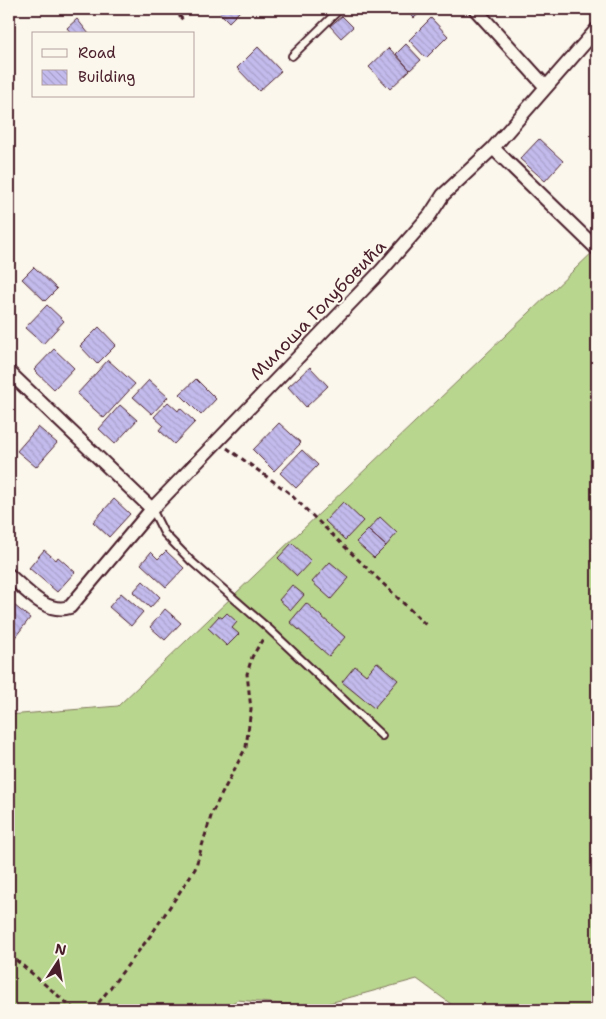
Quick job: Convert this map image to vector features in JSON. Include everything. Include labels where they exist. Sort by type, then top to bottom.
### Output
[{"type":"street","points":[[475,9],[545,86]]},
{"type":"street","name":"Милоша Голубовића","points":[[9,575],[37,600],[60,609],[70,607],[152,509],[381,271],[430,215],[454,184],[493,148],[545,86],[597,29]]},
{"type":"street","points":[[493,148],[597,248]]},
{"type":"street","points":[[9,372],[152,509]]},
{"type":"lane","points":[[292,56],[340,9]]},
{"type":"lane","points":[[152,509],[170,539],[382,736]]},
{"type":"path","points":[[173,9],[184,21]]},
{"type":"path","points":[[217,440],[288,492],[426,626]]},
{"type":"path","points":[[93,1010],[151,935],[195,868],[212,813],[246,747],[251,709],[247,674],[256,649],[269,629]]},
{"type":"path","points":[[9,954],[75,1010]]},
{"type":"green space","points":[[597,248],[597,1010],[459,1010],[417,979],[315,1007],[237,1000],[221,1010],[9,1010],[9,715],[118,706]]},
{"type":"building","points":[[216,9],[237,9],[240,11],[229,22]]},
{"type":"building","points":[[404,9],[424,9],[414,18]]},
{"type":"building","points":[[342,16],[353,27],[341,38],[330,26]]},
{"type":"building","points":[[431,18],[448,36],[426,58],[409,40]]},
{"type":"building","points":[[77,19],[87,32],[70,32],[67,28]]},
{"type":"building","points":[[406,44],[421,60],[410,70],[396,54]]},
{"type":"building","points":[[258,47],[281,71],[259,91],[237,68]]},
{"type":"building","points":[[389,48],[410,70],[390,89],[369,67]]},
{"type":"building","points":[[539,139],[563,161],[545,181],[520,159]]},
{"type":"building","points":[[34,267],[57,289],[45,301],[22,279]]},
{"type":"building","points":[[47,305],[64,321],[43,344],[25,328]]},
{"type":"building","points":[[99,327],[116,345],[97,364],[80,346]]},
{"type":"building","points":[[54,349],[74,368],[54,389],[34,370]]},
{"type":"building","points":[[108,360],[135,384],[104,418],[77,394]]},
{"type":"building","points":[[310,367],[328,386],[306,407],[288,387]]},
{"type":"building","points":[[196,379],[216,399],[201,415],[180,394]]},
{"type":"building","points":[[149,380],[168,397],[152,414],[133,397]]},
{"type":"building","points":[[168,402],[178,411],[180,408],[195,422],[174,444],[159,430],[163,425],[154,417]]},
{"type":"building","points":[[120,405],[137,420],[115,444],[99,429]]},
{"type":"building","points":[[279,423],[301,443],[274,471],[253,450]]},
{"type":"building","points":[[38,427],[57,443],[36,467],[17,451]]},
{"type":"building","points":[[302,450],[318,465],[296,488],[280,473]]},
{"type":"building","points":[[114,499],[130,514],[109,537],[93,522]]},
{"type":"building","points":[[343,502],[363,521],[345,540],[325,521]]},
{"type":"building","points":[[380,517],[397,533],[386,546],[368,530]]},
{"type":"building","points":[[368,530],[386,546],[374,558],[356,542]]},
{"type":"building","points":[[292,543],[311,561],[297,576],[278,558]]},
{"type":"building","points":[[44,550],[56,560],[58,557],[75,572],[57,592],[29,568]]},
{"type":"building","points":[[166,551],[184,568],[166,587],[141,564],[151,552],[158,559]]},
{"type":"building","points":[[330,562],[349,578],[331,599],[312,582]]},
{"type":"building","points":[[143,581],[160,597],[150,608],[133,592]]},
{"type":"building","points":[[292,585],[304,595],[291,610],[279,600]]},
{"type":"building","points":[[121,593],[143,612],[131,626],[109,607]]},
{"type":"building","points":[[9,601],[30,618],[9,645]]},
{"type":"building","points":[[306,603],[345,637],[329,656],[290,622]]},
{"type":"building","points":[[165,609],[181,623],[165,640],[150,627]]},
{"type":"building","points":[[227,613],[237,622],[232,628],[239,634],[227,646],[208,628],[219,616],[222,618]]},
{"type":"building","points":[[377,662],[398,680],[374,708],[342,682],[355,666],[366,675]]},
{"type":"building","points":[[322,1005],[328,1010],[317,1010]]}]
